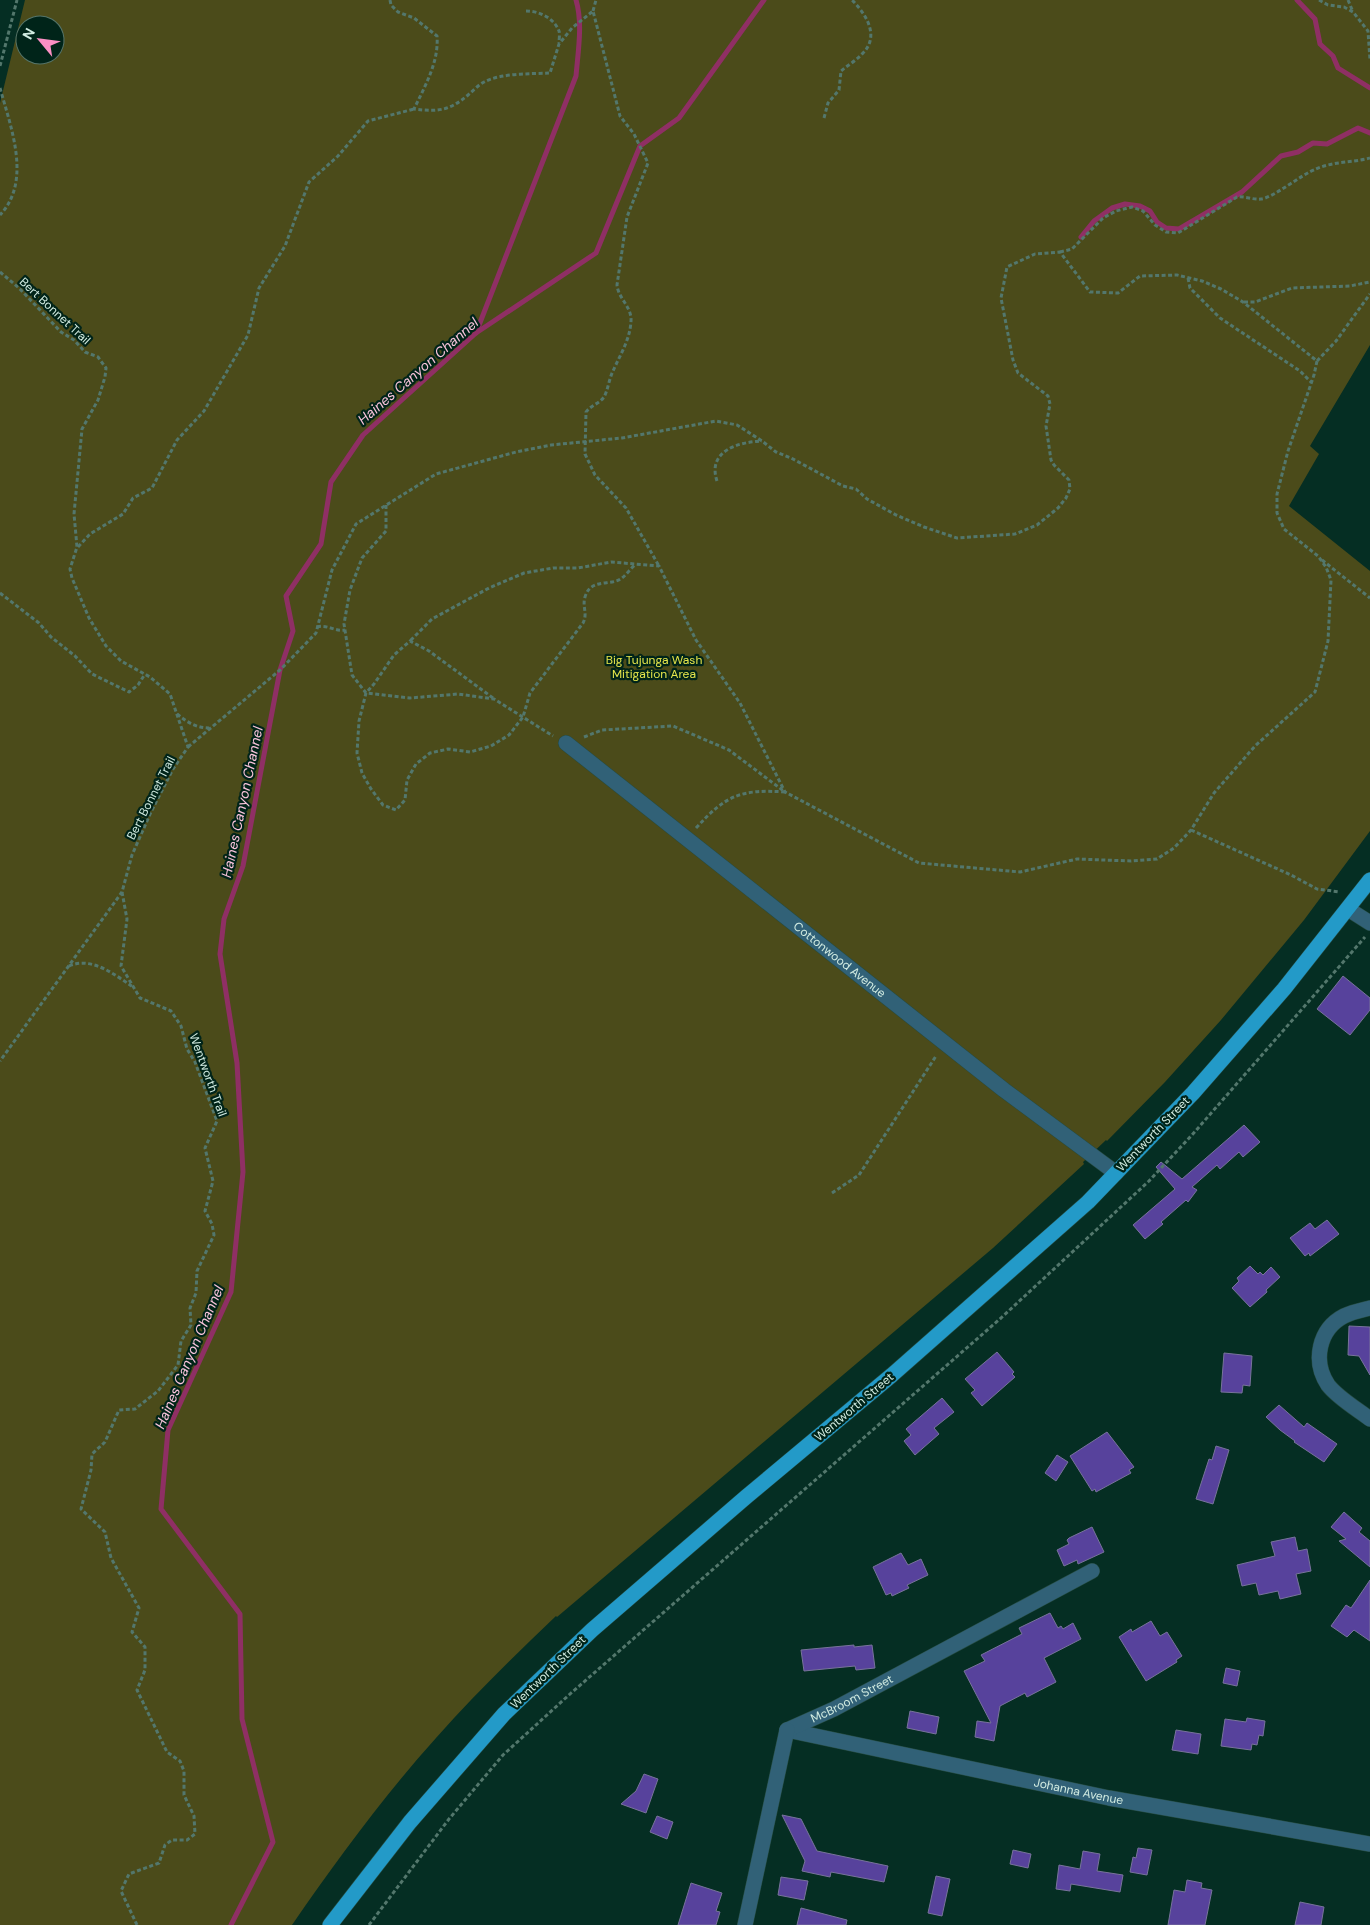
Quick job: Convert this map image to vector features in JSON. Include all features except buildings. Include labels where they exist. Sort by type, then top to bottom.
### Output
[{"type":"main road","name":"Wentworth Street","points":[[330,1925],[410,1822],[504,1714],[571,1649],[746,1497],[892,1375],[1088,1202],[1200,1085],[1284,989],[1361,894],[1370,880]]},
{"type":"street","name":"Cottonwood Avenue","points":[[566,744],[945,1043],[1116,1173]]},
{"type":"street","points":[[1348,909],[1370,923]]},
{"type":"street","points":[[1370,1308],[1345,1315],[1334,1323],[1325,1334],[1320,1347],[1319,1361],[1322,1374],[1329,1386],[1370,1419]]},
{"type":"street","name":"McBroom Street","points":[[787,1730],[834,1709],[1092,1571]]},
{"type":"street","points":[[745,1925],[787,1730]]},
{"type":"street","name":"Johanna Avenue","points":[[787,1730],[1109,1798],[1370,1844]]},
{"type":"path","points":[[0,66],[17,0]]},
{"type":"path","points":[[390,0],[391,5],[398,12],[414,18],[437,36],[438,48],[430,76],[414,109]]},
{"type":"path","points":[[596,0],[593,11],[620,116],[634,134],[648,163],[627,217],[617,285],[618,292],[628,308],[632,320],[625,349],[613,371],[604,397],[590,406],[586,412],[585,454],[595,475],[626,508],[659,566],[696,640],[740,703],[785,792]]},
{"type":"path","points":[[824,118],[828,104],[839,90],[841,71],[864,52],[871,40],[871,30],[866,18],[852,0]]},
{"type":"path","points":[[1319,0],[1328,5],[1344,7],[1353,12]]},
{"type":"path","points":[[1348,0],[1353,12],[1368,31],[1370,60]]},
{"type":"path","points":[[77,547],[90,534],[123,514],[133,498],[152,488],[177,440],[204,411],[248,335],[259,288],[284,246],[309,182],[338,156],[368,121],[414,109],[433,112],[448,108],[461,101],[484,82],[512,75],[550,73],[559,44],[559,32],[548,17],[533,11],[526,11]]},
{"type":"path","points":[[559,44],[572,28],[593,11]]},
{"type":"path","points":[[0,88],[18,160],[15,192],[7,208],[0,215]]},
{"type":"path","points":[[188,748],[280,670],[316,633],[332,570],[356,524],[436,474],[516,452],[551,445],[586,442],[716,421],[736,425],[776,452],[843,486],[856,489],[867,499],[896,516],[958,538],[1015,534],[1036,525],[1058,508],[1066,498],[1070,489],[1069,480],[1051,460],[1046,426],[1050,404],[1048,396],[1018,373],[1013,360],[1001,298],[1007,267],[1035,254],[1060,252],[1072,248],[1103,218],[1116,211],[1132,207],[1143,211],[1155,225],[1166,232],[1178,233],[1237,198],[1243,196],[1260,199],[1315,169],[1336,162],[1370,158]]},
{"type":"path","points":[[1060,252],[1090,292],[1118,293],[1140,276],[1177,275],[1221,288],[1243,302],[1317,361]]},
{"type":"path","name":"Bert Bonnet Trail","points":[[0,272],[19,288],[61,332],[74,340],[86,352],[98,357],[106,368],[98,400],[82,428],[74,514],[77,547],[70,569],[89,618],[106,646],[121,662],[145,674],[170,694],[188,748],[173,769],[151,812],[132,855],[122,892],[0,1061]]},
{"type":"path","points":[[1188,278],[1190,288],[1220,318],[1300,371],[1312,382]]},
{"type":"path","points":[[1243,302],[1255,302],[1292,288],[1350,286],[1370,282]]},
{"type":"path","points":[[1370,294],[1336,340],[1317,361],[1312,382],[1288,451],[1277,494],[1277,513],[1284,529],[1370,598]]},
{"type":"path","points":[[717,481],[714,471],[718,457],[738,445],[762,441]]},
{"type":"path","points":[[386,505],[386,531],[362,558],[350,590],[344,624],[352,675],[366,693],[410,698],[458,694],[494,699]]},
{"type":"path","points":[[410,641],[429,651],[494,699],[566,744],[602,730],[673,726],[729,750],[785,792],[919,863],[1020,872],[1077,859],[1131,861],[1157,859],[1174,848],[1191,830],[1214,793],[1255,746],[1316,692],[1328,641],[1331,610],[1331,580],[1326,567],[1318,556]]},
{"type":"path","points":[[636,564],[622,578],[594,586],[586,595],[584,606],[587,615],[583,623],[530,693],[523,717],[509,735],[492,746],[470,752],[448,749],[430,752],[416,764],[407,780],[405,800],[396,810],[384,805],[370,789],[362,773],[357,753],[359,721],[366,693],[394,655],[432,619],[488,588],[524,574],[553,568],[578,568],[611,562],[636,564],[659,566]]},
{"type":"path","points":[[0,593],[39,623],[51,637],[76,656],[92,674],[129,692],[138,685],[145,674]]},
{"type":"path","points":[[317,627],[324,626],[336,630],[345,630]]},
{"type":"path","points":[[177,714],[190,724],[202,728],[210,728]]},
{"type":"path","points":[[687,839],[719,805],[739,794],[760,790],[785,792]]},
{"type":"path","points":[[1191,830],[1291,875],[1317,889],[1361,894]]},
{"type":"path","name":"Wentworth Trail","points":[[122,892],[127,919],[121,966],[140,998],[171,1011],[181,1026],[187,1049],[195,1062],[218,1121],[205,1148],[213,1181],[205,1211],[212,1224],[214,1235],[197,1271],[196,1293],[190,1308],[191,1325],[181,1341],[178,1365],[158,1391],[135,1409],[120,1410],[105,1442],[92,1454],[91,1470],[81,1509],[105,1532],[111,1558],[139,1608],[132,1632],[145,1647],[145,1670],[137,1690],[167,1752],[180,1761],[184,1771],[184,1795],[194,1816],[195,1834],[187,1840],[172,1840],[165,1845],[158,1863],[129,1874],[121,1891],[136,1925]]},
{"type":"path","points":[[369,1925],[449,1819],[503,1755],[570,1694],[1001,1318],[1149,1181],[1192,1135],[1370,931]]},
{"type":"path","points":[[67,967],[84,963],[95,965],[134,987]]},
{"type":"path","points":[[832,1194],[860,1174],[945,1043]]},
{"type":"green space","name":"Big Tujunga Wash Mitigation Area","points":[[25,0],[1370,0],[1370,345],[1310,446],[1319,454],[1289,506],[1370,571],[1370,831],[1304,920],[1221,1020],[1165,1082],[1107,1141],[1083,1162],[1084,1164],[993,1248],[556,1616],[494,1676],[450,1722],[397,1783],[343,1853],[292,1925],[0,1925],[0,103],[15,41],[15,65],[65,65],[65,15],[21,15]]},
{"type":"waterway","points":[[476,333],[576,76],[580,28],[576,0]]},
{"type":"waterway","name":"Haines Canyon Channel","points":[[231,1925],[273,1842],[242,1719],[240,1614],[161,1509],[168,1430],[231,1292],[243,1172],[237,1063],[220,954],[224,919],[243,866],[280,670],[293,631],[286,596],[321,544],[331,482],[363,435],[476,333],[596,253],[640,146],[679,118],[764,0]]},
{"type":"waterway","points":[[1297,0],[1315,19],[1320,44],[1333,56],[1338,68],[1370,88]]},
{"type":"waterway","points":[[1081,237],[1094,221],[1112,208],[1125,204],[1140,206],[1150,211],[1157,222],[1166,228],[1179,229],[1242,192],[1281,156],[1298,152],[1313,143],[1327,144],[1358,128],[1370,133]]}]
